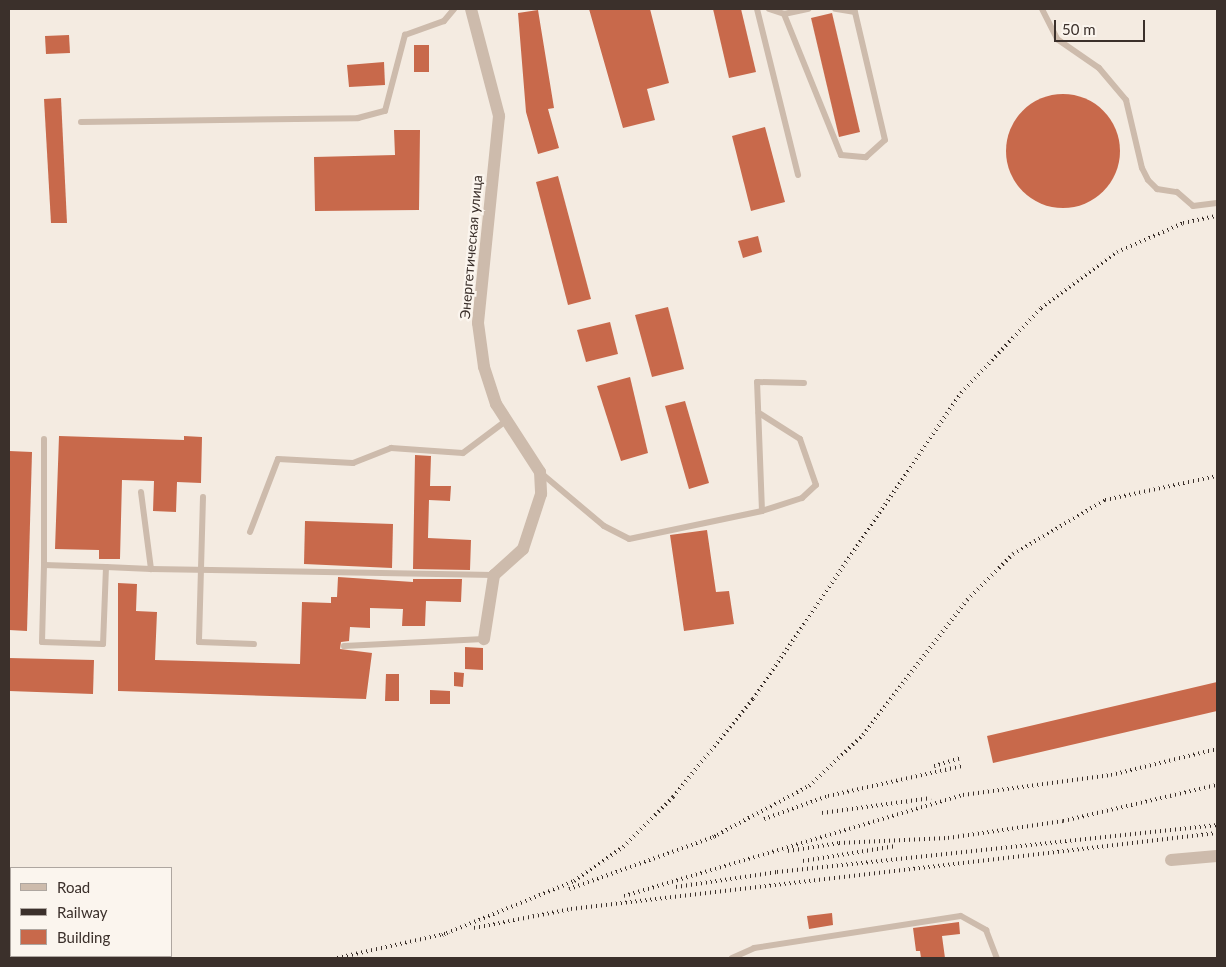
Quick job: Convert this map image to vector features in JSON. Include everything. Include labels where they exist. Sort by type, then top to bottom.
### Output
[{"type":"street","name":"Энергетическая улица","points":[[471,9],[499,116],[478,323],[484,367],[496,404],[540,472]]},
{"type":"street","points":[[484,639],[494,575],[523,549],[541,494],[540,472]]},
{"type":"street","points":[[1171,860],[1217,856]]},
{"type":"lane","points":[[81,122],[358,118],[385,111],[405,35],[444,21],[454,9]]},
{"type":"lane","points":[[757,9],[798,175]]},
{"type":"lane","points":[[769,9],[784,14],[808,9]]},
{"type":"lane","points":[[784,14],[841,154],[866,157],[885,140],[855,12],[835,9]]},
{"type":"lane","points":[[1042,9],[1057,39],[1098,68],[1126,100],[1142,168],[1148,180],[1157,189],[1177,192],[1193,206],[1217,203]]},
{"type":"lane","points":[[762,511],[758,382],[804,383]]},
{"type":"lane","points":[[540,472],[604,526],[629,539],[762,511],[802,498],[816,485],[800,439],[760,413]]},
{"type":"lane","points":[[250,532],[278,459],[353,463],[391,448],[463,453],[507,420]]},
{"type":"lane","points":[[44,439],[42,642],[103,644],[106,567]]},
{"type":"lane","points":[[140,492],[151,569]]},
{"type":"lane","points":[[203,497],[203,570],[199,642],[254,644]]},
{"type":"lane","points":[[44,565],[151,569],[494,575]]},
{"type":"lane","points":[[344,646],[484,639]]},
{"type":"lane","points":[[732,958],[754,948],[961,916],[986,930],[997,958]]},
{"type":"building","points":[[589,9],[650,9],[669,83],[647,89],[655,120],[623,128]]},
{"type":"building","points":[[713,9],[741,9],[756,72],[729,78]]},
{"type":"building","points":[[538,10],[554,108],[548,109],[559,148],[538,154],[526,112],[518,13]]},
{"type":"building","points":[[832,13],[860,132],[839,137],[811,18]]},
{"type":"building","points":[[69,35],[70,53],[46,54],[45,36]]},
{"type":"building","points":[[414,45],[429,45],[429,72],[414,72]]},
{"type":"building","points":[[384,62],[385,85],[349,87],[347,65]]},
{"type":"building","points":[[1063,94],[1085,99],[1103,111],[1115,129],[1120,151],[1115,173],[1103,191],[1085,203],[1063,208],[1041,203],[1023,191],[1011,173],[1006,151],[1011,129],[1023,111],[1041,99]]},
{"type":"building","points":[[61,98],[67,223],[51,223],[44,99]]},
{"type":"building","points":[[765,127],[785,202],[751,211],[732,136]]},
{"type":"building","points":[[394,130],[420,130],[419,210],[315,211],[314,157],[395,155]]},
{"type":"building","points":[[558,176],[591,299],[568,305],[536,182]]},
{"type":"building","points":[[758,236],[762,252],[743,258],[738,241]]},
{"type":"building","points":[[668,307],[684,369],[652,377],[635,315]]},
{"type":"building","points":[[610,322],[618,354],[586,362],[577,330]]},
{"type":"building","points":[[630,377],[648,453],[621,461],[597,386]]},
{"type":"building","points":[[685,401],[709,483],[689,489],[665,406]]},
{"type":"building","points":[[59,436],[184,440],[184,436],[202,437],[201,483],[177,482],[176,512],[153,511],[154,481],[122,480],[120,559],[99,559],[99,550],[55,549]]},
{"type":"building","points":[[9,451],[32,452],[27,631],[9,630]]},
{"type":"building","points":[[415,455],[431,456],[430,486],[451,486],[450,501],[429,500],[428,538],[471,540],[470,570],[413,569]]},
{"type":"building","points":[[305,521],[393,524],[392,568],[304,564]]},
{"type":"building","points":[[707,530],[716,592],[729,591],[734,624],[684,631],[670,535]]},
{"type":"building","points":[[338,577],[413,582],[413,579],[462,579],[461,602],[426,601],[425,626],[402,626],[403,609],[370,608],[370,628],[350,627],[349,641],[341,642],[340,649],[372,653],[366,699],[118,691],[118,583],[137,584],[136,611],[157,612],[155,660],[300,664],[302,602],[331,603],[331,597],[337,597]]},
{"type":"building","points":[[465,647],[483,648],[483,670],[465,669]]},
{"type":"building","points":[[9,658],[94,660],[93,694],[9,691]]},
{"type":"building","points":[[454,672],[464,673],[463,687],[454,686]]},
{"type":"building","points":[[386,674],[399,674],[399,701],[385,701]]},
{"type":"building","points":[[1217,682],[1217,711],[993,763],[987,736]]},
{"type":"building","points":[[430,690],[450,691],[450,704],[430,704]]},
{"type":"building","points":[[832,913],[833,925],[809,929],[807,916]]},
{"type":"building","points":[[959,922],[960,934],[942,936],[945,958],[921,958],[920,951],[916,951],[913,928]]},
{"type":"railway","points":[[442,935],[574,881],[623,847],[673,797],[753,699],[961,393],[1041,308],[1117,252],[1183,223],[1217,216]]},
{"type":"railway","points":[[713,837],[809,786],[863,735],[967,600],[1013,554],[1105,500],[1217,476]]},
{"type":"railway","points":[[624,896],[963,795],[1111,775],[1217,749]]},
{"type":"railway","points":[[934,766],[961,758]]},
{"type":"railway","points":[[764,819],[828,796],[962,766]]},
{"type":"railway","points":[[788,851],[839,843],[948,838],[1063,821],[1217,785]]},
{"type":"railway","points":[[822,813],[931,798]]},
{"type":"railway","points":[[676,887],[777,872],[1217,825]]},
{"type":"railway","points":[[474,928],[571,909],[1217,833]]},
{"type":"railway","points":[[569,889],[719,835]]},
{"type":"railway","points":[[803,861],[896,846]]},
{"type":"railway","points":[[337,958],[449,933]]}]
